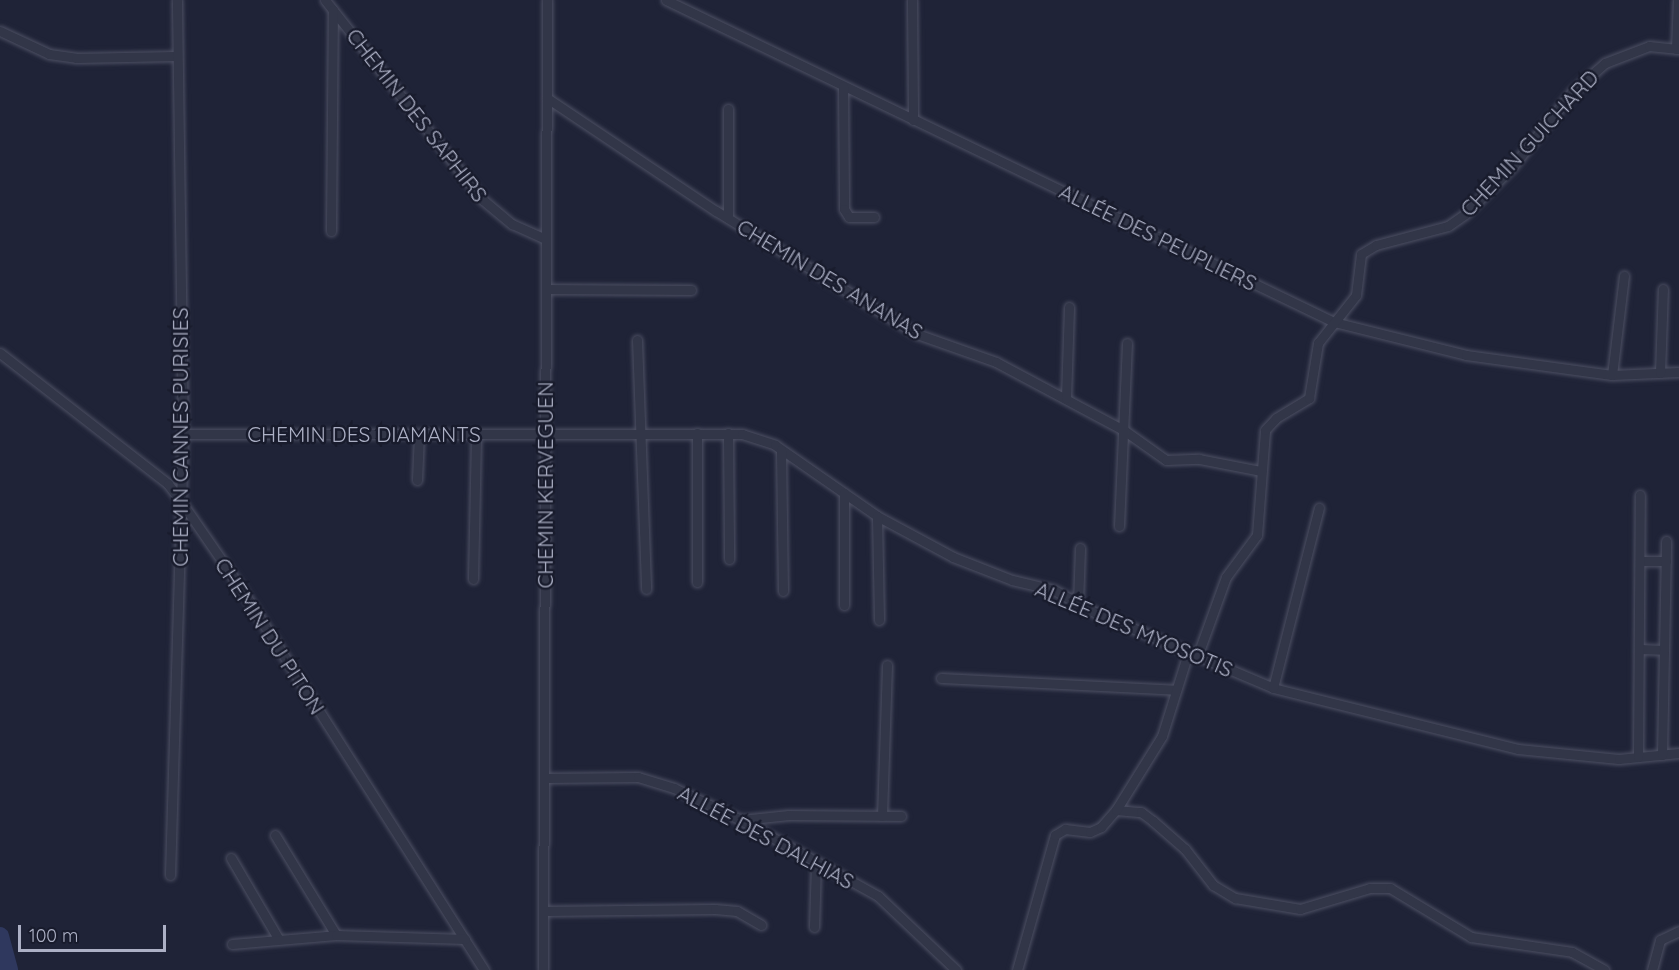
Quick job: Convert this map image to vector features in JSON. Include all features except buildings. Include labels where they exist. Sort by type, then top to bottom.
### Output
[{"type":"street","name":"CHEMIN CANNES PURISIES","points":[[170,875],[183,435],[177,0]]},
{"type":"street","name":"CHEMIN DES SAPHIRS","points":[[325,0],[483,200],[512,224],[546,239]]},
{"type":"street","name":"CHEMIN KERVEGUEN","points":[[543,970],[548,0]]},
{"type":"street","name":"ALLÉE DES PEUPLIERS","points":[[666,0],[1334,322],[1466,356],[1611,375],[1679,372]]},
{"type":"street","points":[[912,0],[913,120]]},
{"type":"street","name":"CHEMIN GUICHARD","points":[[1017,970],[1055,835],[1065,830],[1090,832],[1101,827],[1116,810],[1161,736],[1176,690],[1226,577],[1256,540],[1265,430],[1276,418],[1309,398],[1318,343],[1334,322],[1349,309],[1356,295],[1360,254],[1367,248],[1448,226],[1465,214],[1513,166],[1572,92],[1605,63],[1649,46],[1678,49],[1678,0]]},
{"type":"street","points":[[331,231],[333,10]]},
{"type":"street","points":[[0,31],[49,54],[76,58],[177,56]]},
{"type":"street","points":[[843,86],[844,209],[849,217],[874,217]]},
{"type":"street","name":"CHEMIN DES ANANAS","points":[[547,98],[728,218],[917,334],[996,362],[1125,431],[1166,460],[1199,459],[1261,471]]},
{"type":"street","points":[[728,109],[728,218]]},
{"type":"street","points":[[1611,375],[1624,276]]},
{"type":"street","points":[[546,289],[691,290]]},
{"type":"street","points":[[1660,373],[1663,289]]},
{"type":"street","points":[[1066,398],[1069,307]]},
{"type":"street","points":[[637,340],[646,589]]},
{"type":"street","points":[[1119,526],[1125,431],[1127,343]]},
{"type":"street","name":"CHEMIN DU PITON","points":[[0,353],[168,484],[484,970]]},
{"type":"street","points":[[697,433],[697,582]]},
{"type":"street","points":[[728,433],[729,559]]},
{"type":"street","name":"ALLÉE DES MYOSOTIS","points":[[545,434],[728,433],[758,438],[781,450],[877,516],[953,557],[1012,580],[1054,590],[1192,655],[1272,688],[1518,749],[1578,756],[1638,757],[1679,753]]},
{"type":"street","points":[[417,480],[420,434]]},
{"type":"street","points":[[473,579],[476,434]]},
{"type":"street","name":"CHEMIN DES DIAMANTS","points":[[183,435],[545,434]]},
{"type":"street","points":[[781,450],[783,591]]},
{"type":"street","points":[[844,493],[844,605]]},
{"type":"street","points":[[1638,757],[1640,495]]},
{"type":"street","points":[[1272,688],[1319,508]]},
{"type":"street","points":[[877,516],[879,620]]},
{"type":"street","points":[[1662,755],[1666,542]]},
{"type":"street","points":[[1078,603],[1080,548]]},
{"type":"street","points":[[1640,561],[1666,561]]},
{"type":"street","points":[[1639,650],[1664,650]]},
{"type":"street","points":[[882,816],[887,665]]},
{"type":"street","points":[[941,678],[1176,690]]},
{"type":"street","name":"ALLÉE DES DALHIAS","points":[[544,778],[638,777],[674,788],[741,820],[878,896],[956,970]]},
{"type":"street","points":[[1116,810],[1141,812],[1185,849],[1214,885],[1235,898],[1300,909],[1370,888],[1390,888],[1471,937],[1572,952],[1604,970]]},
{"type":"street","points":[[741,820],[789,815],[901,816]]},
{"type":"street","points":[[275,835],[336,935]]},
{"type":"street","points":[[231,858],[278,938]]},
{"type":"street","points":[[814,927],[816,863]]},
{"type":"street","points":[[543,910],[715,909],[737,911],[761,925]]},
{"type":"street","points":[[1652,970],[1660,940],[1679,931]]},
{"type":"street","points":[[232,944],[278,938],[336,935],[465,939]]},
{"type":"waterway","points":[[0,936],[9,970]]}]
